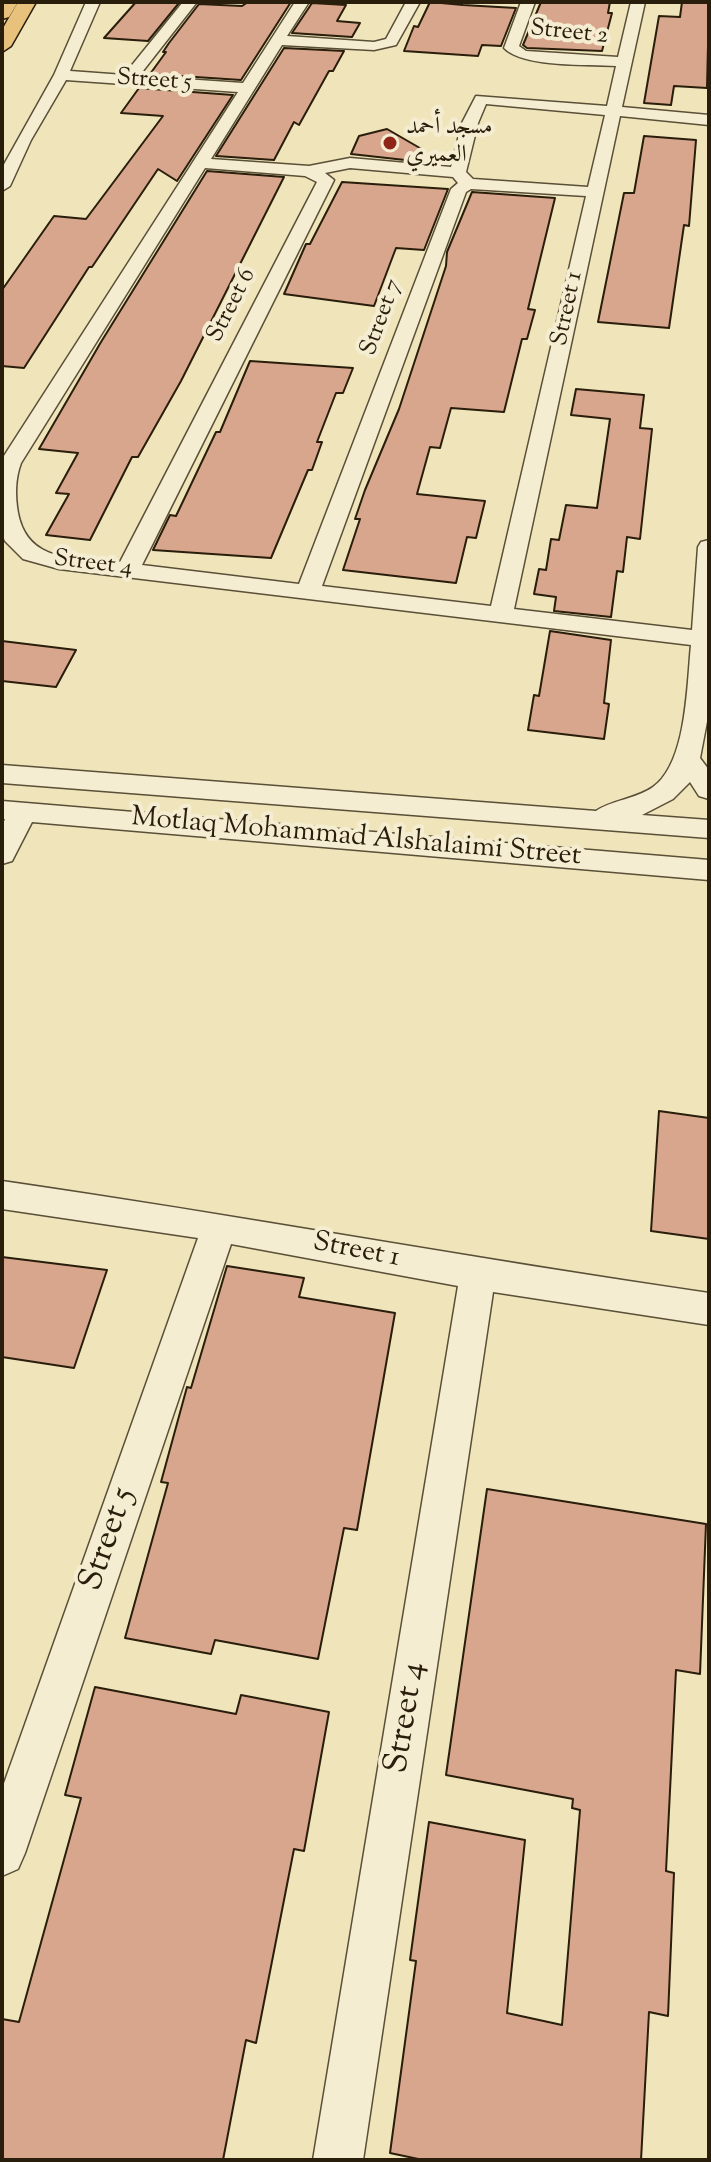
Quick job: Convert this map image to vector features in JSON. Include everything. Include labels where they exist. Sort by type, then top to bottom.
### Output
[{"type":"highway","points":[[2,13],[9,2]]},
{"type":"main road","points":[[2,46],[27,2]]},
{"type":"street","points":[[2,186],[23,140],[58,80],[93,2]]},
{"type":"street","points":[[128,80],[190,2]]},
{"type":"street","name":"Street 4","points":[[302,2],[10,463],[3,493],[9,539],[27,552],[47,560],[307,594],[703,639]]},
{"type":"street","points":[[277,40],[374,46],[391,42],[413,2]]},
{"type":"street","name":"Street 2","points":[[528,2],[511,48],[523,55],[624,62]]},
{"type":"street","name":"Street 1","points":[[501,616],[638,2]]},
{"type":"street","name":"Street 5","points":[[58,80],[128,80],[244,92]]},
{"type":"street","name":"Street 5","points":[[58,80],[244,92]]},
{"type":"street","name":"Street 7","points":[[307,594],[463,178],[470,123],[481,99],[612,118]]},
{"type":"street","points":[[612,118],[709,120]]},
{"type":"street","points":[[612,118],[709,130]]},
{"type":"street","points":[[199,163],[309,171],[350,163],[594,192]]},
{"type":"street","name":"Street 6","points":[[128,570],[326,180],[309,171]]},
{"type":"street","points":[[593,819],[635,808],[659,796],[677,780],[689,761],[703,639],[709,547]]},
{"type":"street","points":[[689,761],[709,790]]},
{"type":"street","name":"Motlaq Mohammad Alshalaimi Street","points":[[2,774],[709,829]]},
{"type":"street","points":[[301,833],[291,822],[292,809],[313,797]]},
{"type":"street","points":[[2,854],[12,810]]},
{"type":"street","name":"Motlaq Mohammad Alshalaimi Street","points":[[12,810],[709,870]]},
{"type":"street","name":"Street 1","points":[[2,1195],[219,1227],[478,1275],[709,1309]]},
{"type":"street","name":"Street 5","points":[[2,1853],[219,1227]]},
{"type":"street","name":"Street 4","points":[[338,2160],[478,1275]]},
{"type":"building","points":[[136,2],[179,3],[148,41],[104,38]]},
{"type":"building","points":[[248,2],[291,2],[241,80],[150,74],[199,4],[242,6]]},
{"type":"building","points":[[430,2],[516,8],[501,46],[482,45],[478,56],[404,51],[414,26],[418,27]]},
{"type":"building","points":[[541,2],[610,2],[608,13],[612,13],[602,51],[527,48],[523,45]]},
{"type":"building","points":[[682,2],[709,2],[707,88],[674,86],[671,105],[644,103],[659,16],[680,17]]},
{"type":"building","points":[[312,3],[346,5],[337,21],[360,23],[352,37],[292,33]]},
{"type":"building","points":[[284,48],[344,51],[333,71],[329,71],[299,125],[294,122],[274,160],[216,156]]},
{"type":"building","points":[[139,88],[233,95],[177,181],[158,169],[92,267],[89,267],[24,368],[2,366],[2,290],[54,216],[86,219],[163,116],[121,113]]},
{"type":"building","name":"مسجد أحمد العميري","points":[[387,129],[425,151],[418,153],[422,156],[405,160],[351,154],[359,136]]},
{"type":"building","points":[[644,136],[696,140],[689,226],[684,225],[669,328],[598,322],[624,193],[634,193]]},
{"type":"building","points":[[207,171],[284,177],[181,381],[138,457],[132,457],[90,540],[46,535],[69,494],[56,493],[78,453],[39,449]]},
{"type":"building","points":[[342,182],[448,189],[424,250],[396,248],[374,306],[284,294],[306,244],[310,244]]},
{"type":"building","points":[[472,192],[555,198],[528,309],[535,310],[527,339],[522,339],[504,412],[451,408],[440,448],[430,447],[417,494],[485,501],[476,538],[467,537],[456,583],[343,570],[360,519],[355,519],[399,409],[446,266],[447,252]]},
{"type":"building","points":[[250,361],[353,368],[343,393],[336,393],[317,442],[322,442],[312,470],[308,470],[271,558],[153,550],[170,515],[176,516],[216,432],[220,432]]},
{"type":"building","points":[[576,389],[644,395],[640,428],[652,429],[640,539],[627,537],[623,572],[617,571],[611,617],[554,611],[556,597],[534,594],[539,569],[546,570],[551,539],[559,540],[566,505],[597,508],[610,419],[571,415]]},
{"type":"building","points":[[550,631],[611,640],[604,703],[609,704],[604,739],[528,730],[534,695],[539,696]]},
{"type":"building","points":[[2,641],[76,650],[56,687],[2,681]]},
{"type":"building","points":[[659,1111],[709,1118],[709,1239],[651,1231]]},
{"type":"building","points":[[2,1257],[107,1270],[74,1368],[2,1357]]},
{"type":"building","points":[[227,1266],[304,1278],[299,1297],[395,1313],[357,1530],[344,1528],[318,1659],[215,1640],[211,1654],[125,1638],[168,1483],[161,1482],[187,1387],[191,1388]]},
{"type":"building","points":[[487,1489],[706,1524],[700,1674],[676,1670],[666,1871],[674,1873],[668,2016],[649,2012],[641,2160],[423,2160],[390,2153],[416,1961],[410,1960],[429,1822],[525,1840],[507,2013],[562,2025],[580,1810],[572,1808],[573,1799],[446,1775]]},
{"type":"building","points":[[95,1687],[236,1714],[241,1695],[329,1712],[304,1851],[294,1849],[256,2043],[246,2040],[223,2160],[2,2160],[2,2019],[19,2022],[81,1798],[65,1795]]},
{"type":"place","name":"مسجد أحمد العميري","points":[[390,143]]}]
